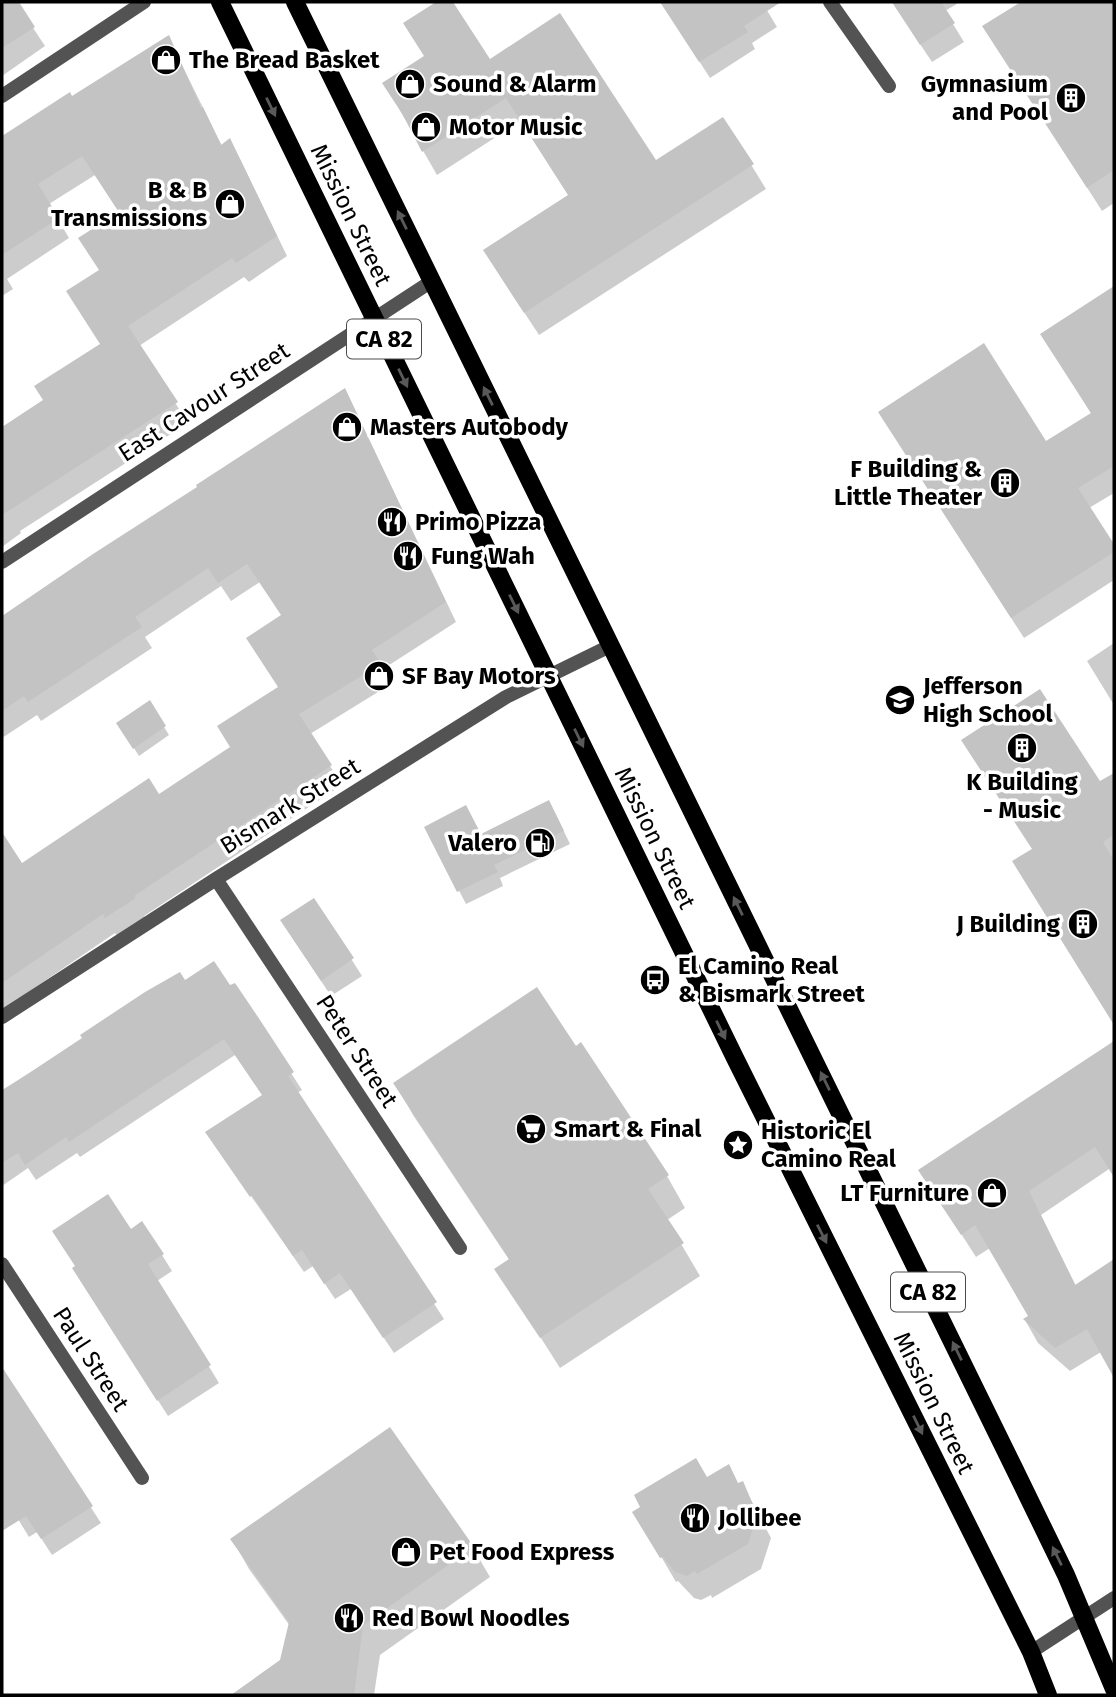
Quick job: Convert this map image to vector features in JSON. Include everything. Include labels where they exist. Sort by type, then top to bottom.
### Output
[{"type":"main road","name":"Mission Street","points":[[220,2],[729,1046],[1031,1651],[1048,1695]]},
{"type":"main road","name":"Mission Street","points":[[295,2],[998,1434],[1066,1575],[1114,1689]]},
{"type":"street","points":[[2,96],[145,2]]},
{"type":"street","points":[[830,2],[889,86]]},
{"type":"street","name":"East Cavour Street","points":[[2,562],[432,281]]},
{"type":"street","name":"Bismark Street","points":[[2,1017],[506,697],[610,646]]},
{"type":"street","name":"Peter Street","points":[[216,879],[460,1248]]},
{"type":"street","name":"Paul Street","points":[[2,1264],[142,1478]]},
{"type":"street","points":[[1031,1651],[1114,1598]]},
{"type":"building","points":[[2,2],[19,2],[35,27],[2,48]]},
{"type":"building","points":[[436,2],[453,2],[490,59],[560,13],[656,160],[723,117],[754,164],[524,313],[483,250],[568,195],[506,98],[422,152],[403,115],[382,83],[424,56],[403,23]]},
{"type":"building","points":[[660,2],[781,2],[744,26],[748,32],[699,62]]},
{"type":"building","points":[[892,2],[941,2],[955,23],[920,45]]},
{"type":"building","name":"Gymnasium and Pool","points":[[1021,2],[1114,2],[1114,170],[1087,188],[982,26]]},
{"type":"building","points":[[169,35],[201,108],[203,107],[221,145],[230,138],[277,236],[236,263],[232,258],[128,326],[178,402],[2,515],[2,427],[43,400],[34,386],[100,344],[66,291],[99,270],[78,238],[119,212],[82,156],[38,184],[59,218],[2,255],[2,136],[70,92],[72,96]]},
{"type":"building","name":"F Building & Little Theater","points":[[1114,286],[1114,466],[1078,488],[1114,544],[1114,552],[1011,618],[878,412],[984,343],[1046,441],[1091,413],[1040,334]]},
{"type":"building","points":[[345,388],[446,602],[372,650],[381,664],[299,714],[332,765],[134,896],[136,898],[105,918],[103,914],[2,983],[2,832],[22,863],[149,778],[159,794],[230,747],[217,726],[278,687],[246,638],[281,615],[247,564],[218,583],[208,568],[135,617],[142,627],[28,702],[24,696],[2,711],[2,616]]},
{"type":"building","points":[[1040,689],[1100,781],[1114,773],[1114,835],[1103,842],[1114,861],[1114,1025],[1012,861],[1032,849],[961,740]]},
{"type":"building","points":[[150,700],[166,726],[133,749],[116,723]]},
{"type":"building","points":[[549,800],[564,831],[494,865],[498,872],[457,892],[424,827],[466,805],[481,834]]},
{"type":"building","points":[[314,898],[354,958],[321,981],[280,920]]},
{"type":"building","points":[[214,961],[230,985],[235,983],[260,1020],[294,1072],[288,1076],[437,1302],[383,1338],[340,1273],[324,1284],[302,1250],[293,1256],[205,1132],[262,1095],[224,1039],[69,1142],[66,1137],[25,1165],[18,1153],[2,1163],[2,1091],[145,992],[180,972],[185,980]]},
{"type":"building","name":"Smart & Final","points":[[537,987],[576,1046],[581,1042],[669,1175],[648,1189],[684,1243],[540,1338],[494,1269],[509,1259],[393,1083]]},
{"type":"building","points":[[1114,1041],[1114,1177],[1095,1147],[1029,1191],[1075,1285],[1114,1259],[1114,1378],[1087,1329],[1055,1348],[1023,1319],[1028,1316],[975,1225],[961,1235],[918,1170]]},
{"type":"building","points":[[108,1194],[131,1229],[142,1221],[164,1254],[148,1264],[211,1365],[157,1401],[72,1268],[75,1266],[52,1231]]},
{"type":"building","points":[[2,1367],[93,1506],[41,1539],[26,1516],[2,1531]]},
{"type":"building","points":[[390,1427],[474,1547],[363,1625],[354,1695],[231,1695],[280,1660],[289,1622],[230,1539]]},
{"type":"building","name":"Jollibee","points":[[696,1458],[707,1477],[729,1464],[738,1483],[743,1481],[757,1514],[748,1544],[697,1574],[695,1571],[687,1576],[675,1572],[663,1557],[660,1558],[632,1512],[640,1507],[634,1495]]},
{"type":"place","name":"The Bread Basket","points":[[166,60]]},
{"type":"place","name":"Sound & Alarm","points":[[410,84]]},
{"type":"place","name":"Gymnasium and Pool","points":[[1071,98]]},
{"type":"place","name":"Motor Music","points":[[426,127]]},
{"type":"place","name":"B & B Transmissions","points":[[230,204]]},
{"type":"place","name":"Masters Autobody","points":[[347,427]]},
{"type":"place","name":"F Building & Little Theater","points":[[1005,483]]},
{"type":"place","name":"Primo Pizza","points":[[392,522]]},
{"type":"place","name":"Fung Wah","points":[[408,556]]},
{"type":"place","name":"SF Bay Motors","points":[[379,676]]},
{"type":"place","name":"Jefferson High School","points":[[900,700]]},
{"type":"place","name":"K Building - Music","points":[[1022,748]]},
{"type":"place","name":"Valero","points":[[540,843]]},
{"type":"place","name":"J Building","points":[[1083,924]]},
{"type":"place","name":"El Camino Real & Bismark Street","points":[[655,980]]},
{"type":"place","name":"Smart & Final","points":[[531,1129]]},
{"type":"place","name":"Historic El Camino Real","points":[[738,1145]]},
{"type":"place","name":"LT Furniture","points":[[992,1193]]},
{"type":"place","name":"Jollibee","points":[[695,1518]]},
{"type":"place","name":"Pet Food Express","points":[[406,1552]]},
{"type":"place","name":"Red Bowl Noodles","points":[[349,1618]]}]
